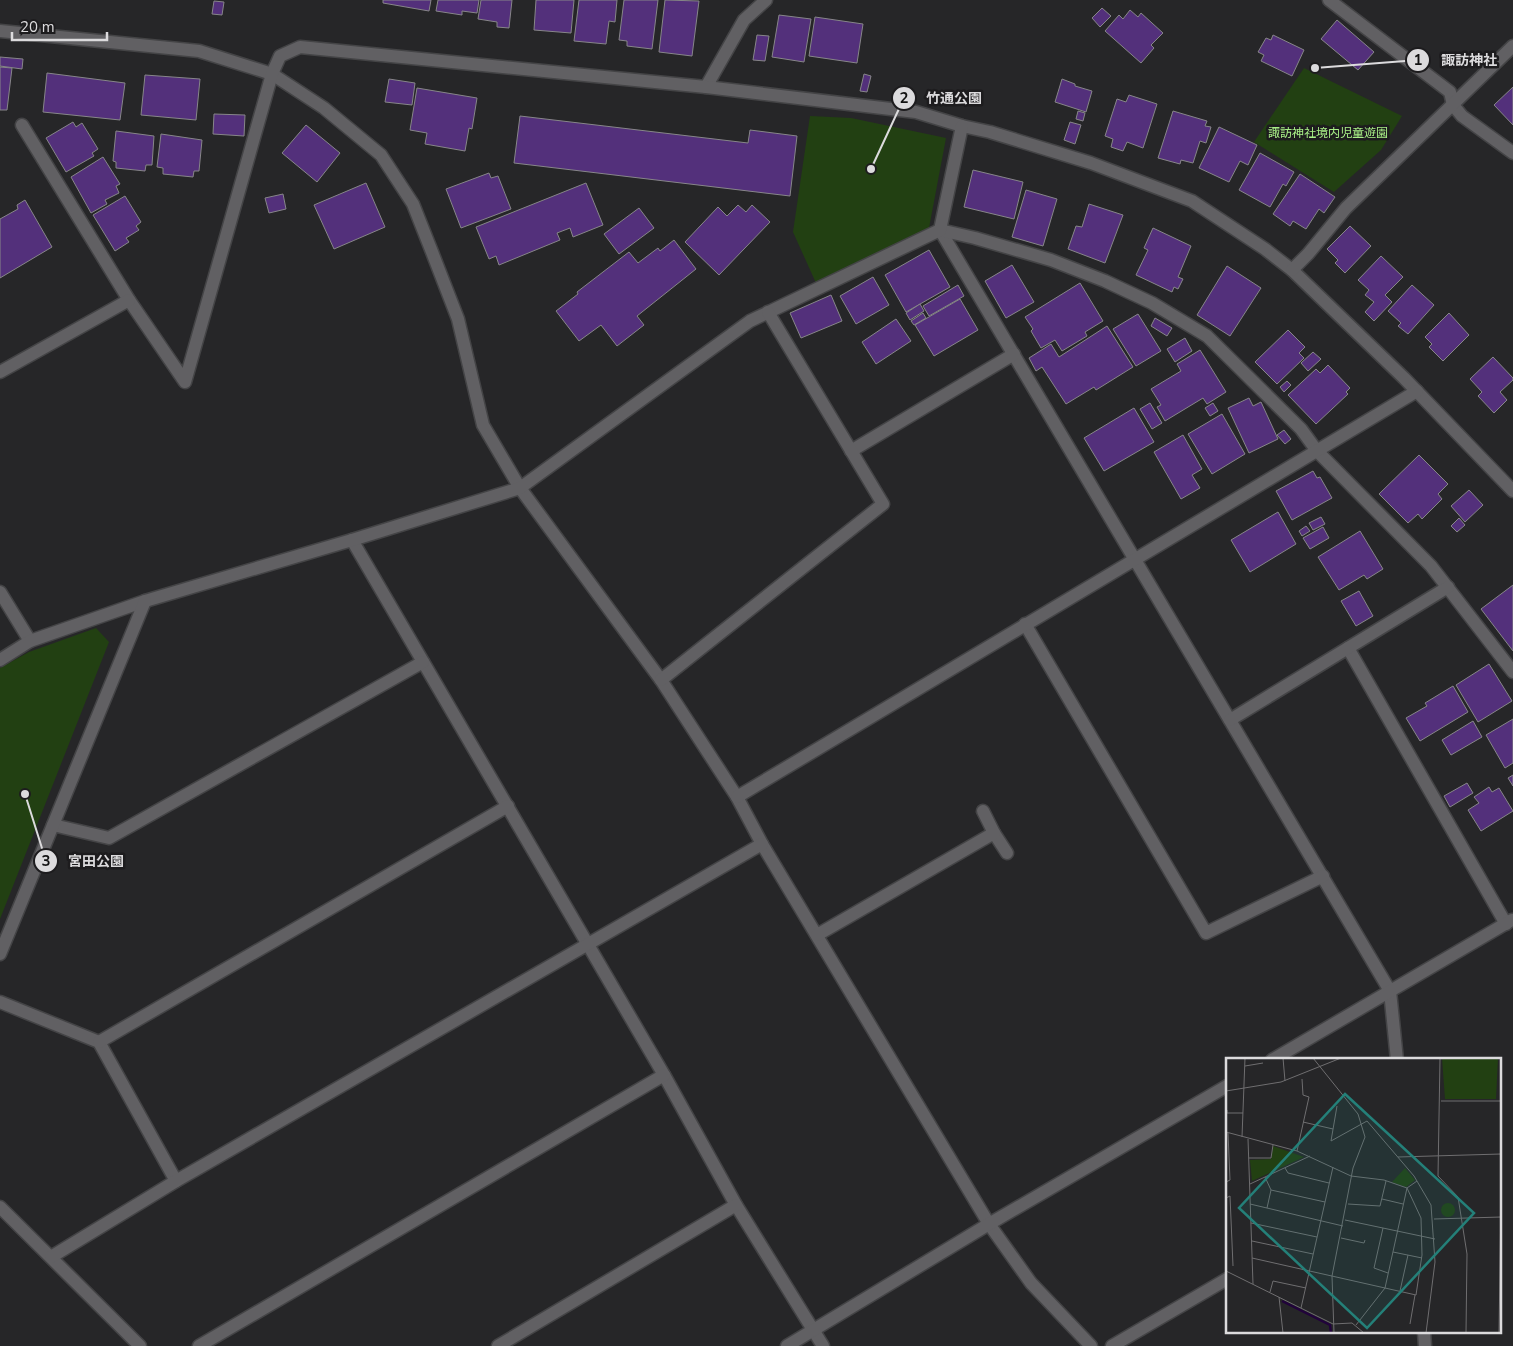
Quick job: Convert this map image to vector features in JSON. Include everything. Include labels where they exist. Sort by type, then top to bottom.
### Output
[{"type":"street","points":[[706,86],[744,20],[766,0]]},
{"type":"street","points":[[1329,0],[1450,92],[1453,105],[1462,116],[1513,153]]},
{"type":"street","points":[[0,31],[199,51],[272,74],[324,108],[381,155],[413,204],[458,319],[483,425],[520,488],[662,680],[736,797],[762,844],[989,1224],[1031,1283],[1091,1346]]},
{"type":"street","points":[[1292,270],[1308,254],[1346,208],[1513,46]]},
{"type":"street","points":[[22,125],[128,300],[185,382],[272,74],[280,56],[300,47],[706,86],[916,112],[962,126],[990,132],[1091,163],[1192,201],[1265,249],[1292,270],[1417,391],[1513,490]]},
{"type":"street","points":[[962,126],[940,230],[1390,991],[1397,1058]]},
{"type":"street","points":[[0,660],[30,641],[145,601],[520,488],[750,321],[940,230],[1051,260],[1105,281],[1152,303],[1207,336],[1301,429],[1317,450],[1431,566],[1513,672]]},
{"type":"street","points":[[0,372],[128,300]]},
{"type":"street","points":[[662,680],[883,504],[768,312]]},
{"type":"street","points":[[851,451],[1014,354]]},
{"type":"street","points":[[736,797],[1417,391]]},
{"type":"street","points":[[352,540],[664,1075],[736,1205],[823,1346]]},
{"type":"street","points":[[1230,720],[1448,587]]},
{"type":"street","points":[[0,592],[30,641]]},
{"type":"street","points":[[0,954],[145,601]]},
{"type":"street","points":[[1025,624],[1206,933],[1323,876]]},
{"type":"street","points":[[1275,1058],[1510,922],[1348,648]]},
{"type":"street","points":[[53,825],[109,838],[423,662]]},
{"type":"street","points":[[99,1042],[508,806]]},
{"type":"street","points":[[983,810],[994,833],[1007,853]]},
{"type":"street","points":[[817,935],[994,833]]},
{"type":"street","points":[[51,1257],[176,1181],[762,844]]},
{"type":"street","points":[[0,1002],[99,1042],[176,1181]]},
{"type":"street","points":[[199,1346],[664,1075]]},
{"type":"street","points":[[787,1346],[989,1224],[1226,1087]]},
{"type":"street","points":[[498,1346],[736,1205]]},
{"type":"street","points":[[0,1207],[140,1346]]},
{"type":"street","points":[[1112,1346],[1226,1280]]},
{"type":"green space","name":"諏訪神社境内児童遊園","points":[[1304,68],[1402,116],[1381,150],[1334,192],[1254,142]]},
{"type":"green space","points":[[810,116],[851,118],[946,138],[929,228],[816,283],[793,232]]},
{"type":"green space","points":[[96,628],[109,642],[0,919],[0,668],[29,652]]},
{"type":"building","points":[[383,0],[431,0],[429,11],[383,3]]},
{"type":"building","points":[[438,0],[479,0],[477,13],[462,11],[462,15],[436,11]]},
{"type":"building","points":[[481,0],[512,0],[509,28],[497,27],[497,22],[478,19]]},
{"type":"building","points":[[536,0],[574,0],[571,33],[534,30]]},
{"type":"building","points":[[579,0],[617,0],[615,22],[609,21],[606,44],[574,41]]},
{"type":"building","points":[[624,0],[658,0],[652,49],[627,46],[627,41],[619,40]]},
{"type":"building","points":[[665,0],[699,1],[692,56],[659,52]]},
{"type":"building","points":[[214,1],[224,2],[222,15],[212,14]]},
{"type":"building","points":[[1102,8],[1111,16],[1100,27],[1092,18]]},
{"type":"building","points":[[1130,10],[1138,17],[1141,13],[1163,33],[1151,45],[1154,48],[1141,63],[1105,31],[1119,15],[1123,19]]},
{"type":"building","points":[[779,15],[811,19],[804,62],[772,57]]},
{"type":"building","points":[[815,17],[863,24],[857,63],[809,56]]},
{"type":"building","points":[[1337,20],[1374,52],[1358,70],[1321,39]]},
{"type":"building","points":[[757,35],[769,36],[765,61],[753,60]]},
{"type":"building","points":[[1273,35],[1304,50],[1292,76],[1261,61],[1264,55],[1258,52],[1266,38],[1271,40]]},
{"type":"building","points":[[0,57],[23,59],[22,69],[0,66]]},
{"type":"building","points":[[0,67],[12,68],[7,110],[0,110]]},
{"type":"building","points":[[47,73],[125,83],[120,120],[43,112]]},
{"type":"building","points":[[864,74],[871,76],[867,92],[860,91]]},
{"type":"building","points":[[145,75],[200,79],[196,120],[141,115]]},
{"type":"building","points":[[389,79],[415,83],[412,105],[385,102]]},
{"type":"building","points":[[1062,79],[1075,84],[1075,86],[1092,91],[1086,112],[1055,102]]},
{"type":"building","points":[[1513,87],[1513,125],[1494,105]]},
{"type":"building","points":[[417,88],[477,98],[472,129],[469,128],[465,151],[425,144],[427,133],[410,130]]},
{"type":"building","points":[[1129,95],[1157,104],[1143,148],[1127,142],[1123,151],[1111,147],[1113,139],[1105,136],[1117,99],[1126,102]]},
{"type":"building","points":[[1078,111],[1085,113],[1083,121],[1076,119]]},
{"type":"building","points":[[1173,111],[1207,121],[1205,126],[1211,127],[1206,143],[1200,141],[1193,163],[1181,160],[1180,164],[1158,158]]},
{"type":"building","points":[[214,114],[245,115],[244,136],[213,134]]},
{"type":"building","points":[[520,116],[748,143],[750,130],[797,136],[790,196],[514,163]]},
{"type":"building","points":[[73,122],[76,127],[82,123],[98,149],[92,153],[94,156],[66,172],[46,138]]},
{"type":"building","points":[[1070,122],[1081,125],[1075,144],[1064,140]]},
{"type":"building","points":[[306,125],[340,153],[317,182],[282,153]]},
{"type":"building","points":[[1219,127],[1257,145],[1248,165],[1240,161],[1229,182],[1199,168]]},
{"type":"building","points":[[116,131],[154,136],[152,165],[146,165],[145,171],[116,168],[116,162],[113,161]]},
{"type":"building","points":[[161,134],[202,140],[199,171],[194,171],[193,177],[163,174],[163,168],[157,167]]},
{"type":"building","points":[[1260,153],[1294,172],[1286,186],[1283,184],[1270,207],[1239,190]]},
{"type":"building","points":[[103,157],[120,184],[116,186],[119,193],[105,200],[107,204],[91,213],[71,177]]},
{"type":"building","points":[[973,170],[1023,182],[1014,219],[964,207]]},
{"type":"building","points":[[489,173],[491,178],[498,176],[511,209],[461,228],[446,189]]},
{"type":"building","points":[[1300,174],[1335,197],[1324,213],[1319,209],[1306,229],[1293,221],[1290,226],[1273,214]]},
{"type":"building","points":[[366,183],[385,227],[334,249],[314,205]]},
{"type":"building","points":[[586,183],[603,225],[573,237],[570,228],[557,233],[560,240],[499,265],[496,256],[489,259],[476,227]]},
{"type":"building","points":[[1026,190],[1057,199],[1043,246],[1012,237]]},
{"type":"building","points":[[283,194],[286,209],[269,213],[265,198]]},
{"type":"building","points":[[125,196],[141,222],[136,226],[139,230],[126,238],[129,242],[115,251],[93,215]]},
{"type":"building","points":[[25,200],[52,247],[0,278],[0,219],[18,209],[17,205]]},
{"type":"building","points":[[1089,204],[1123,215],[1105,263],[1068,249],[1076,226],[1082,227]]},
{"type":"building","points":[[738,205],[746,212],[752,205],[770,222],[719,275],[685,242],[718,207],[727,216]]},
{"type":"building","points":[[639,208],[654,228],[619,254],[604,234]]},
{"type":"building","points":[[1350,226],[1371,246],[1345,273],[1335,263],[1338,260],[1327,249]]},
{"type":"building","points":[[1153,228],[1191,246],[1178,277],[1183,279],[1178,289],[1174,287],[1172,292],[1136,275],[1148,250],[1144,248]]},
{"type":"building","points":[[674,240],[696,269],[637,316],[644,325],[617,346],[601,325],[579,341],[556,311],[578,294],[577,292],[629,252],[638,263],[658,248],[660,251]]},
{"type":"building","points":[[929,250],[950,287],[906,312],[885,275]]},
{"type":"building","points":[[1381,256],[1403,277],[1385,295],[1392,302],[1374,321],[1365,312],[1374,302],[1365,295],[1369,290],[1358,280]]},
{"type":"building","points":[[1012,265],[1034,302],[1006,318],[985,281]]},
{"type":"building","points":[[1227,266],[1261,288],[1230,336],[1197,315]]},
{"type":"building","points":[[873,277],[889,305],[856,324],[840,296]]},
{"type":"building","points":[[1080,283],[1103,321],[1085,332],[1087,336],[1062,351],[1055,340],[1041,348],[1031,331],[1033,329],[1025,317]]},
{"type":"building","points":[[958,285],[964,296],[929,316],[923,306]]},
{"type":"building","points":[[1412,285],[1434,305],[1408,334],[1398,326],[1401,323],[1388,311]]},
{"type":"building","points":[[831,295],[842,321],[801,338],[790,313]]},
{"type":"building","points":[[960,299],[978,330],[934,356],[915,325]]},
{"type":"building","points":[[920,304],[924,311],[910,320],[906,313]]},
{"type":"building","points":[[923,313],[926,318],[914,325],[911,321]]},
{"type":"building","points":[[1449,313],[1469,335],[1443,361],[1429,347],[1432,344],[1425,337]]},
{"type":"building","points":[[1138,314],[1161,351],[1136,366],[1113,329]]},
{"type":"building","points":[[1155,318],[1172,328],[1167,336],[1151,326]]},
{"type":"building","points":[[896,319],[911,341],[876,364],[862,342]]},
{"type":"building","points":[[1107,326],[1133,367],[1096,390],[1094,387],[1066,404],[1042,367],[1036,371],[1029,358],[1051,344],[1059,357]]},
{"type":"building","points":[[1288,330],[1305,347],[1299,353],[1304,358],[1277,384],[1255,362]]},
{"type":"building","points":[[1185,338],[1192,351],[1175,362],[1167,349]]},
{"type":"building","points":[[1200,350],[1226,392],[1207,404],[1203,398],[1165,421],[1157,407],[1161,405],[1151,389],[1181,371],[1177,364]]},
{"type":"building","points":[[1313,352],[1321,359],[1308,371],[1301,363]]},
{"type":"building","points":[[1493,357],[1513,378],[1500,392],[1507,400],[1494,413],[1478,396],[1482,392],[1470,379]]},
{"type":"building","points":[[1328,365],[1350,388],[1346,392],[1348,394],[1316,424],[1288,395],[1316,369],[1320,373]]},
{"type":"building","points":[[1287,381],[1291,385],[1284,392],[1280,387]]},
{"type":"building","points":[[1249,398],[1253,406],[1261,402],[1278,439],[1249,453],[1228,408]]},
{"type":"building","points":[[1150,403],[1162,423],[1152,429],[1140,409]]},
{"type":"building","points":[[1213,403],[1218,411],[1210,416],[1205,408]]},
{"type":"building","points":[[1134,408],[1154,442],[1104,471],[1084,438]]},
{"type":"building","points":[[1222,414],[1245,454],[1212,474],[1188,434]]},
{"type":"building","points":[[1284,430],[1291,439],[1285,444],[1277,435]]},
{"type":"building","points":[[1183,435],[1202,469],[1192,475],[1200,488],[1181,499],[1154,452]]},
{"type":"building","points":[[1419,455],[1448,484],[1438,494],[1442,499],[1422,519],[1418,514],[1408,523],[1379,494]]},
{"type":"building","points":[[1313,471],[1317,478],[1320,477],[1332,498],[1292,520],[1276,491]]},
{"type":"building","points":[[1469,490],[1483,505],[1465,522],[1451,506]]},
{"type":"building","points":[[1278,512],[1296,544],[1250,572],[1231,540]]},
{"type":"building","points":[[1321,517],[1325,524],[1313,530],[1309,523]]},
{"type":"building","points":[[1459,518],[1465,525],[1457,532],[1451,526]]},
{"type":"building","points":[[1306,526],[1310,531],[1302,536],[1299,531]]},
{"type":"building","points":[[1323,527],[1329,538],[1310,549],[1303,538]]},
{"type":"building","points":[[1360,531],[1383,569],[1367,579],[1364,575],[1339,590],[1318,557]]},
{"type":"building","points":[[1513,585],[1513,651],[1481,609]]},
{"type":"building","points":[[1359,591],[1373,616],[1356,626],[1341,601]]},
{"type":"building","points":[[1489,664],[1512,701],[1478,722],[1456,685]]},
{"type":"building","points":[[1453,686],[1468,712],[1420,741],[1406,718],[1427,706],[1425,703]]},
{"type":"building","points":[[1513,719],[1513,763],[1505,768],[1486,735]]},
{"type":"building","points":[[1473,721],[1482,737],[1451,755],[1442,740]]},
{"type":"building","points":[[1513,775],[1513,786],[1508,778]]},
{"type":"building","points":[[1467,783],[1473,793],[1450,807],[1444,796]]},
{"type":"building","points":[[1489,787],[1492,792],[1499,788],[1513,811],[1481,831],[1468,810],[1479,803],[1474,797]]},
{"type":"place","name":"諏訪神社","points":[[1315,68]]},
{"type":"place","name":"竹通公園","points":[[871,169]]},
{"type":"place","name":"宮田公園","points":[[25,794]]}]
